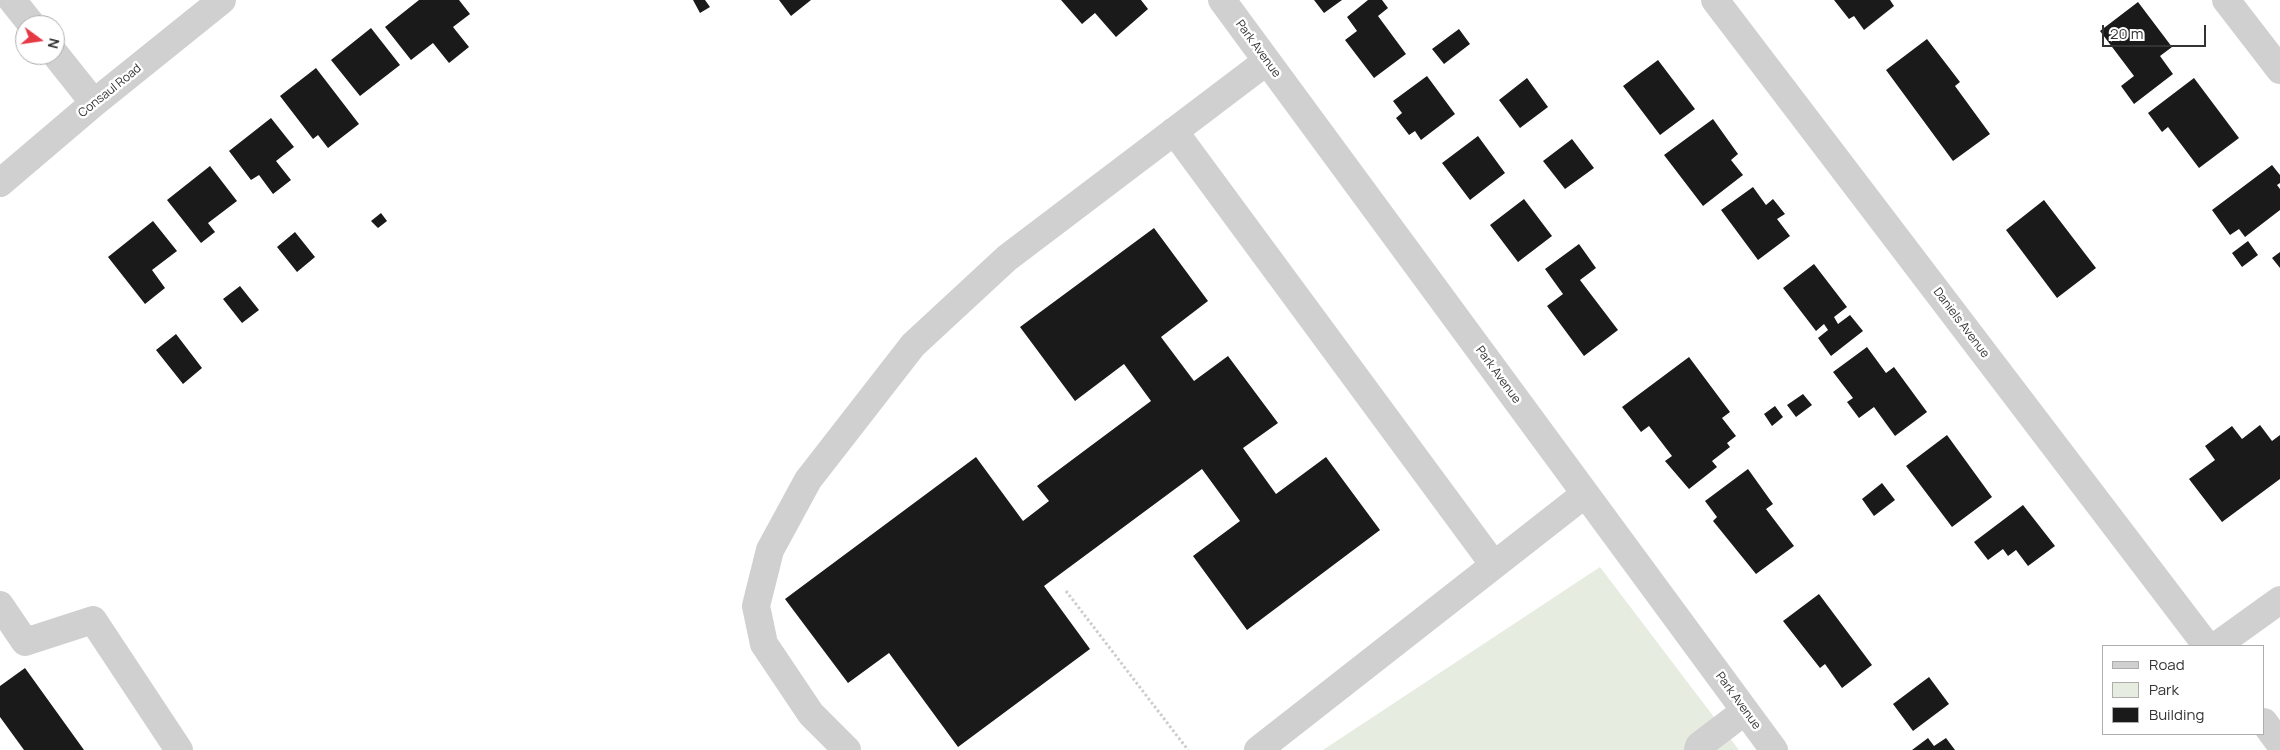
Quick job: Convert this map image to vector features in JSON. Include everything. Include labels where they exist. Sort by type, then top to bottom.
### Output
[{"type":"street","points":[[12,0],[24,15]]},
{"type":"street","name":"Consaul Road","points":[[0,183],[94,103],[222,0]]},
{"type":"street","name":"Park Avenue","points":[[1222,0],[1774,750]]},
{"type":"street","name":"Daniels Avenue","points":[[1715,0],[2206,645]]},
{"type":"street","points":[[2226,0],[2280,70]]},
{"type":"street","points":[[847,750],[811,714],[764,644],[756,606],[770,550],[808,480],[913,345],[1007,258],[1267,61]]},
{"type":"street","points":[[64,65],[94,103]]},
{"type":"street","points":[[1174,132],[1494,565]]},
{"type":"street","points":[[1258,750],[1585,494]]},
{"type":"street","points":[[2217,645],[2280,600]]},
{"type":"street","points":[[0,605],[25,642],[94,620],[179,750]]},
{"type":"street","points":[[1698,750],[1699,746],[1745,711]]},
{"type":"street","points":[[2265,723],[2280,744]]},
{"type":"path","points":[[1066,591],[1188,750]]},
{"type":"green space","points":[[1600,567],[1739,750],[1323,750]]},
{"type":"building","points":[[419,0],[459,0],[470,14],[453,27],[469,47],[449,63],[433,43],[411,60],[385,27]]},
{"type":"building","points":[[693,0],[705,0],[710,7],[700,13]]},
{"type":"building","points":[[779,0],[811,0],[791,16]]},
{"type":"building","points":[[1061,0],[1141,0],[1148,9],[1116,37],[1095,13],[1082,24]]},
{"type":"building","points":[[1314,0],[1342,0],[1324,13]]},
{"type":"building","points":[[1368,0],[1382,0],[1388,8],[1378,16],[1406,54],[1374,78],[1345,40],[1357,31],[1347,17]]},
{"type":"building","points":[[1834,0],[1890,0],[1894,6],[1864,30],[1854,16],[1849,19]]},
{"type":"building","points":[[2138,2],[2172,47],[2160,56],[2173,74],[2134,104],[2121,86],[2134,76],[2100,31]]},
{"type":"building","points":[[371,28],[400,65],[360,96],[331,60]]},
{"type":"building","points":[[1459,29],[1470,44],[1444,64],[1432,49]]},
{"type":"building","points":[[1927,39],[1960,82],[1955,86],[1990,134],[1953,161],[1886,70]]},
{"type":"building","points":[[1658,60],[1695,109],[1660,135],[1623,86]]},
{"type":"building","points":[[316,68],[359,124],[328,148],[318,135],[313,139],[280,96]]},
{"type":"building","points":[[1427,76],[1455,114],[1421,140],[1415,131],[1409,135],[1396,118],[1402,113],[1393,101]]},
{"type":"building","points":[[1527,78],[1548,107],[1520,128],[1499,100]]},
{"type":"building","points":[[2194,78],[2239,138],[2199,168],[2168,127],[2162,132],[2148,113]]},
{"type":"building","points":[[271,118],[294,147],[276,161],[291,180],[273,194],[259,175],[251,180],[229,151]]},
{"type":"building","points":[[1713,119],[1738,154],[1731,160],[1743,175],[1703,206],[1664,155]]},
{"type":"building","points":[[1478,136],[1505,173],[1470,200],[1442,163]]},
{"type":"building","points":[[1572,139],[1594,168],[1565,189],[1543,161]]},
{"type":"building","points":[[2272,165],[2280,175],[2280,183],[2277,185],[2280,189],[2280,210],[2245,237],[2239,229],[2230,235],[2212,210]]},
{"type":"building","points":[[210,166],[237,201],[208,223],[215,232],[201,243],[167,200]]},
{"type":"building","points":[[1753,187],[1766,205],[1773,199],[1785,214],[1777,219],[1790,236],[1758,260],[1721,210]]},
{"type":"building","points":[[1524,199],[1552,236],[1518,262],[1490,225]]},
{"type":"building","points":[[2044,200],[2096,268],[2057,298],[2006,230]]},
{"type":"building","points":[[381,213],[387,221],[378,228],[371,221]]},
{"type":"building","points":[[153,221],[177,251],[152,270],[165,288],[145,304],[108,257]]},
{"type":"building","points":[[1154,228],[1208,301],[1161,337],[1194,381],[1228,356],[1278,423],[1243,448],[1276,494],[1326,457],[1380,530],[1247,630],[1193,556],[1240,521],[1202,469],[1044,586],[1090,649],[958,747],[889,653],[848,683],[785,599],[976,457],[1023,521],[1049,501],[1037,486],[1151,401],[1124,364],[1075,401],[1020,327]]},
{"type":"building","points":[[295,232],[315,257],[297,272],[277,247]]},
{"type":"building","points":[[2248,241],[2258,255],[2242,267],[2232,253]]},
{"type":"building","points":[[1579,244],[1596,268],[1580,280],[1618,330],[1584,356],[1547,306],[1563,294],[1545,269]]},
{"type":"building","points":[[2280,252],[2280,268],[2272,258]]},
{"type":"building","points":[[1814,264],[1847,307],[1834,317],[1838,324],[1850,315],[1863,331],[1831,356],[1818,338],[1828,330],[1824,324],[1816,331],[1783,288]]},
{"type":"building","points":[[240,286],[259,310],[242,323],[223,299]]},
{"type":"building","points":[[176,334],[202,368],[183,384],[156,350]]},
{"type":"building","points":[[1867,347],[1886,373],[1894,367],[1927,412],[1895,436],[1874,407],[1859,418],[1847,402],[1853,398],[1833,372]]},
{"type":"building","points":[[1689,357],[1730,412],[1722,418],[1736,436],[1727,443],[1730,447],[1712,461],[1717,467],[1689,489],[1665,461],[1672,456],[1649,426],[1641,432],[1622,407]]},
{"type":"building","points":[[1803,394],[1812,405],[1796,417],[1787,405]]},
{"type":"building","points":[[1775,406],[1783,417],[1772,426],[1764,414]]},
{"type":"building","points":[[2260,425],[2272,441],[2280,435],[2280,479],[2222,522],[2189,479],[2215,460],[2205,446],[2232,426],[2242,439]]},
{"type":"building","points":[[1947,435],[1992,497],[1952,527],[1906,466]]},
{"type":"building","points":[[1748,469],[1773,504],[1766,509],[1794,546],[1756,574],[1713,521],[1717,517],[1705,501]]},
{"type":"building","points":[[1882,483],[1895,500],[1874,516],[1862,499]]},
{"type":"building","points":[[2023,505],[2055,546],[2028,566],[2016,550],[2008,556],[2003,549],[1988,560],[1974,542]]},
{"type":"building","points":[[1819,594],[1872,665],[1842,688],[1825,664],[1820,668],[1783,621]]},
{"type":"building","points":[[25,668],[84,750],[24,750],[0,717],[0,686]]},
{"type":"building","points":[[1929,677],[1949,704],[1913,731],[1893,704]]},
{"type":"building","points":[[1928,738],[1934,746],[1946,738],[1955,750],[1912,750]]}]
